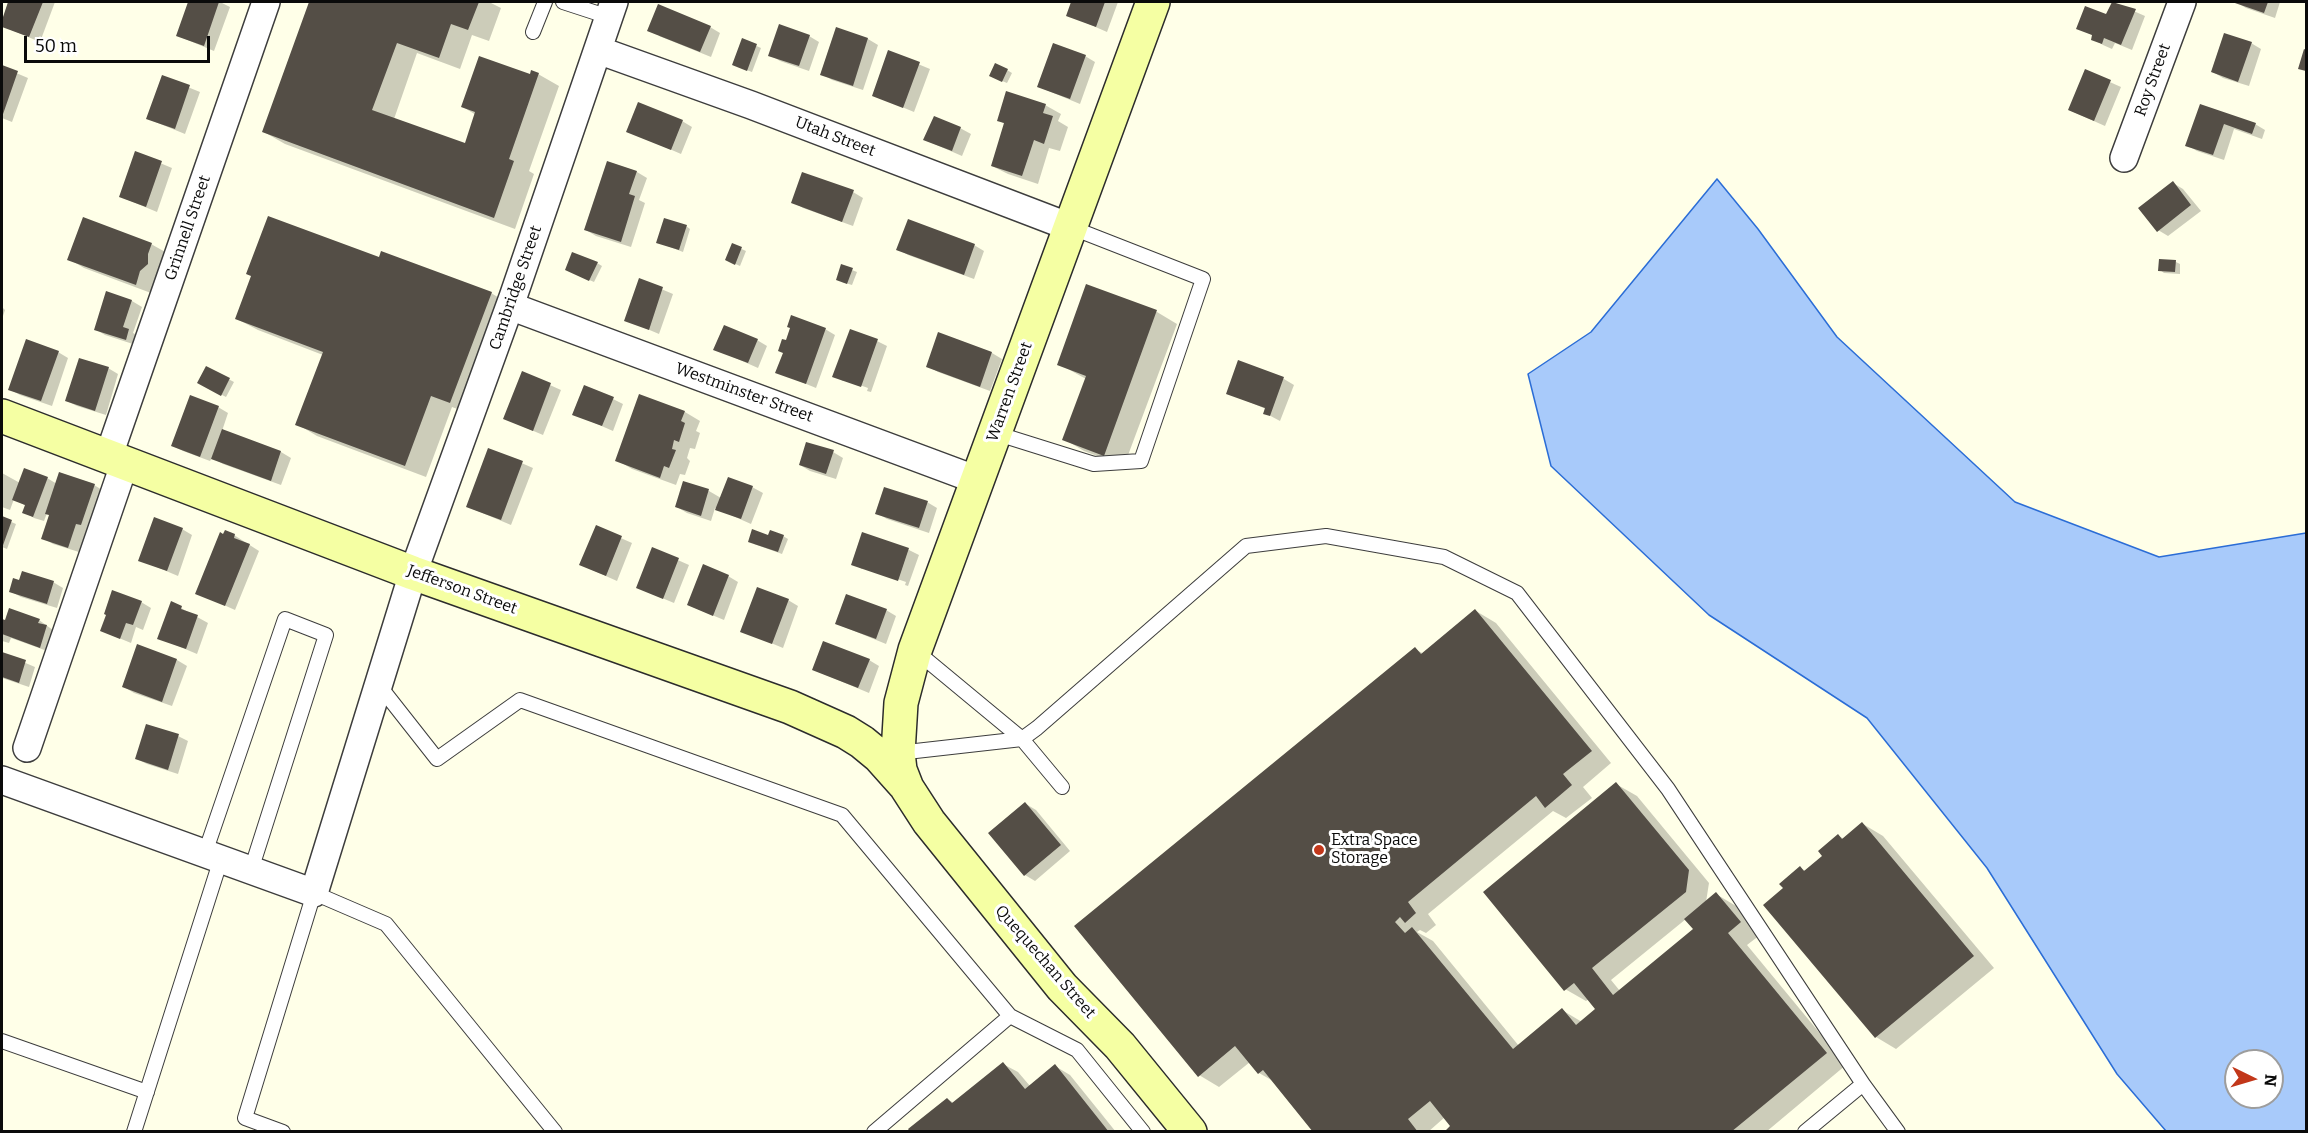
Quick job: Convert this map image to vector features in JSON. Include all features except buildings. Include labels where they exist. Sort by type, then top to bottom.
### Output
[{"type":"main road","name":"Warren Street","points":[[908,788],[900,770],[898,753],[901,703],[915,650],[1153,2]]},
{"type":"main road","name":"Jefferson Street","points":[[2,416],[117,458],[413,573],[810,715],[862,742],[879,756],[908,788]]},
{"type":"main road","name":"Quequechan Street","points":[[908,788],[929,822],[1062,987],[1120,1046],[1190,1131]]},
{"type":"street","name":"Grinnell Street","points":[[27,748],[117,458],[266,2]]},
{"type":"street","name":"Roy Street","points":[[2124,158],[2182,2]]},
{"type":"street","name":"Cambridge Street","points":[[314,893],[413,573],[510,306],[612,9]]},
{"type":"street","name":"Utah Street","points":[[598,50],[751,105],[1070,227]]},
{"type":"street","name":"Westminster Street","points":[[510,306],[977,480]]},
{"type":"street","points":[[2,780],[314,893]]},
{"type":"lane","points":[[533,32],[545,2]]},
{"type":"lane","points":[[563,2],[612,9]]},
{"type":"lane","points":[[995,433],[1094,464],[1141,461],[1203,279],[1070,227]]},
{"type":"lane","points":[[898,753],[1022,739],[1046,721],[1246,546],[1326,536],[1444,557],[1517,593],[1668,789],[1863,1084],[1898,1131]]},
{"type":"lane","points":[[134,1131],[213,856],[285,619],[326,635],[251,870]]},
{"type":"lane","points":[[915,650],[1022,739],[1062,786]]},
{"type":"lane","points":[[378,684],[437,759],[520,700],[842,815],[1011,1016],[1077,1050],[1143,1131]]},
{"type":"lane","points":[[283,1131],[245,1118],[314,893],[386,924],[555,1131]]},
{"type":"lane","points":[[874,1131],[1011,1016]]},
{"type":"lane","points":[[2,1041],[147,1092]]},
{"type":"lane","points":[[1805,1131],[1863,1084]]},
{"type":"water","points":[[1717,179],[1758,229],[1837,337],[2015,502],[2159,557],[2306,533],[2306,1131],[2166,1131],[2117,1074],[1987,868],[1867,718],[1709,615],[1551,466],[1528,374],[1591,332]]},
{"type":"place","name":"Extra Space Storage","points":[[1319,850]]}]
